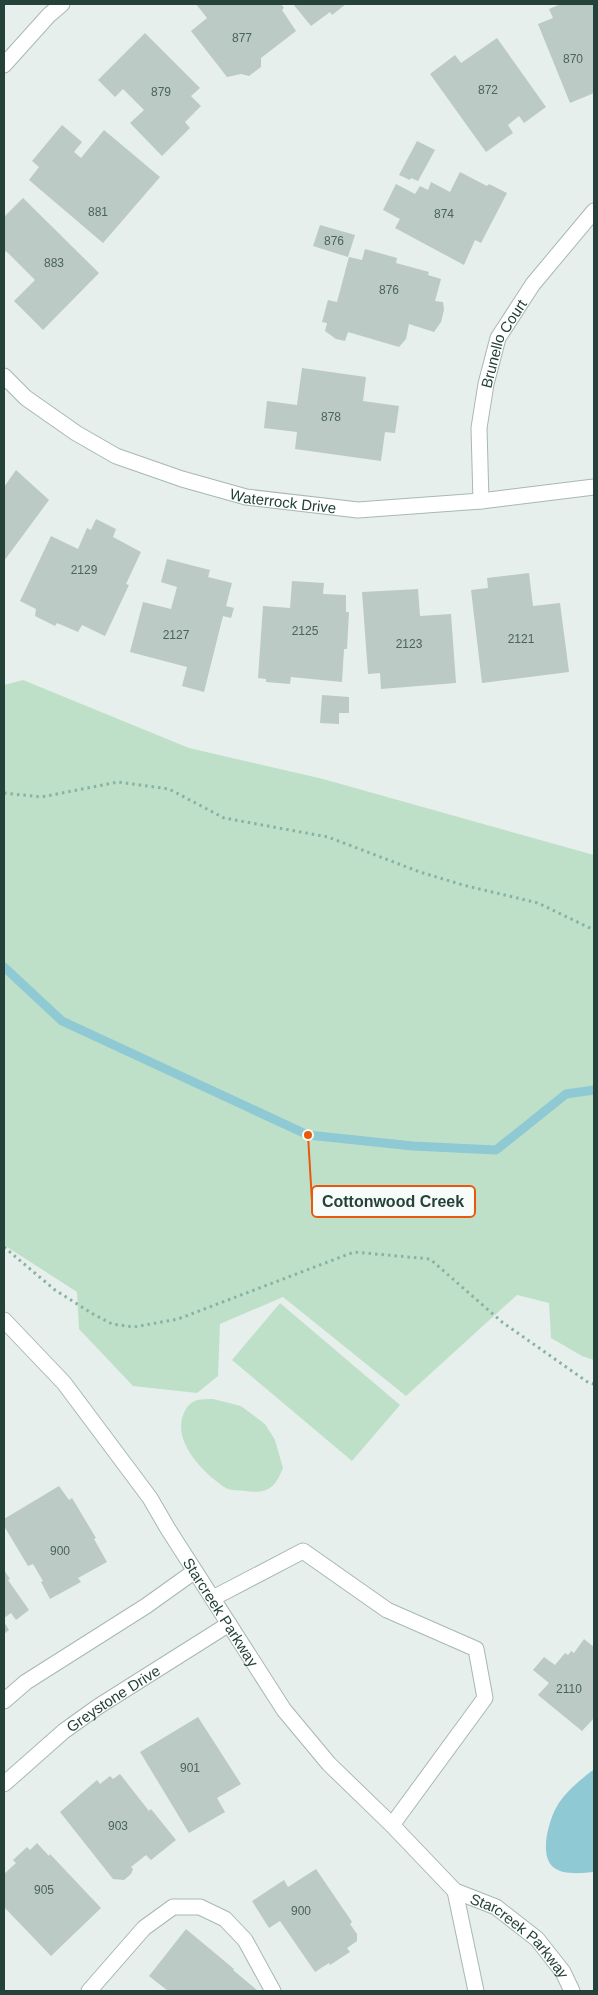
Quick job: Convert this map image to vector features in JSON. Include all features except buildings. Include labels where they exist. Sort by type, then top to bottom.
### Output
[{"type":"street","points":[[4,65],[49,15],[62,4]]},
{"type":"street","name":"Brunello Court","points":[[481,501],[479,428],[486,384],[498,338],[533,284],[594,211]]},
{"type":"street","name":"Waterrock Drive","points":[[4,376],[26,398],[76,433],[116,456],[182,480],[246,497],[358,510],[481,501],[594,488]]},
{"type":"street","name":"Starcreek Parkway","points":[[4,1320],[64,1383],[150,1498],[284,1710],[329,1764],[456,1891],[496,1907],[537,1938],[563,1972],[572,1991]]},
{"type":"street","points":[[213,1598],[303,1551],[387,1610],[476,1649],[485,1698],[392,1825]]},
{"type":"street","points":[[4,1701],[34,1677],[146,1606],[195,1572]]},
{"type":"street","name":"Greystone Drive","points":[[4,1784],[64,1731],[99,1706],[229,1624]]},
{"type":"street","name":"Starcreek Parkway","points":[[456,1891],[476,1991]]},
{"type":"street","points":[[89,1991],[144,1928],[173,1907],[200,1907],[225,1918],[245,1940],[273,1991]]},
{"type":"path","points":[[4,793],[41,797],[118,782],[169,788],[224,818],[328,837],[420,872],[463,885],[538,903],[594,930]]},
{"type":"path","points":[[4,1246],[55,1290],[93,1314],[112,1324],[134,1328],[178,1319],[354,1252],[430,1259],[502,1322],[589,1383],[594,1384]]},
{"type":"green space","points":[[23,680],[189,748],[323,779],[594,855],[594,1360],[582,1356],[551,1338],[549,1303],[517,1295],[406,1396],[283,1297],[220,1324],[218,1376],[197,1393],[133,1386],[79,1329],[77,1292],[4,1245],[4,685]]},
{"type":"green space","points":[[280,1303],[400,1405],[352,1461],[232,1360]]},
{"type":"green space","points":[[213,1399],[241,1406],[265,1424],[275,1440],[283,1468],[274,1485],[270,1488],[253,1492],[228,1489],[208,1474],[192,1456],[182,1435],[181,1424],[184,1413],[187,1407],[195,1401]]},
{"type":"water","points":[[593,1770],[594,1872],[575,1873],[560,1871],[551,1864],[547,1857],[546,1840],[550,1822],[563,1797]]},
{"type":"waterway","points":[[4,967],[62,1021],[308,1135],[413,1146],[496,1150],[566,1094],[594,1090]]},
{"type":"place","name":"Cottonwood Creek","points":[[308,1135]]}]
